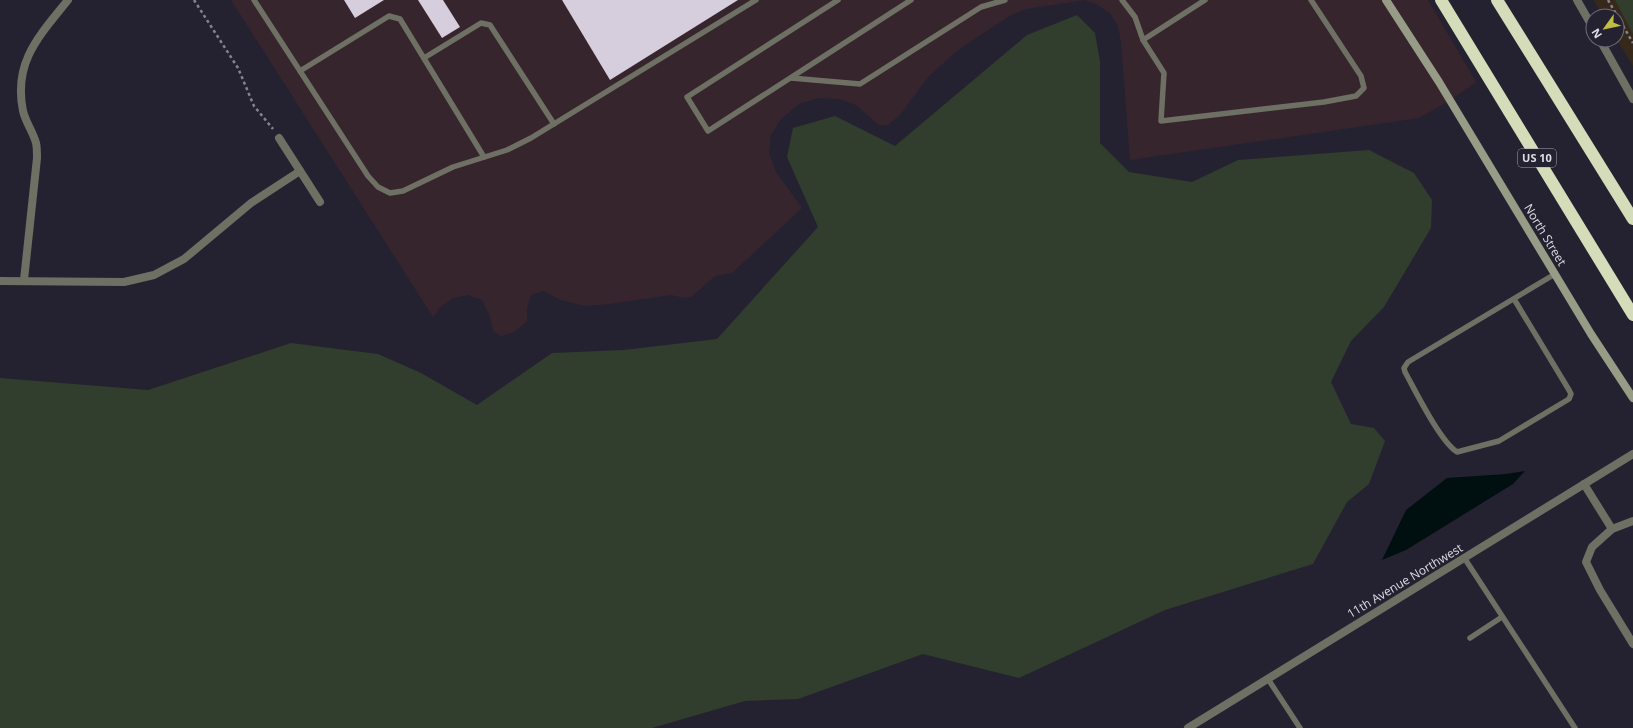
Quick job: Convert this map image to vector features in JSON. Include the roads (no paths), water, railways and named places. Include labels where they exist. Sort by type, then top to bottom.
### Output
[{"type":"highway","name":"US 10","points":[[1441,0],[1633,315]]},
{"type":"highway","points":[[1498,0],[1633,219]]},
{"type":"street","points":[[24,280],[37,158],[36,143],[24,113],[20,89],[23,70],[37,38],[68,0]]},
{"type":"street","name":"North Street","points":[[1386,0],[1439,82],[1591,334],[1633,398]]},
{"type":"street","points":[[1577,0],[1585,14]]},
{"type":"street","points":[[1604,48],[1633,99]]},
{"type":"street","points":[[279,138],[320,202]]},
{"type":"street","points":[[0,281],[124,282],[154,275],[184,259],[251,202],[300,171]]},
{"type":"street","name":"11th Avenue Northwest","points":[[1188,728],[1465,559],[1633,454]]},
{"type":"street","points":[[1584,484],[1612,529]]},
{"type":"street","points":[[1633,521],[1612,529],[1592,547],[1586,562],[1600,590],[1633,644]]},
{"type":"lane","points":[[254,0],[368,176],[378,187],[390,193],[404,191],[452,167],[507,150],[531,138],[756,0]]},
{"type":"lane","points":[[838,0],[687,97],[708,131],[912,0]]},
{"type":"lane","points":[[791,78],[860,84],[981,7],[1004,0]]},
{"type":"lane","points":[[1122,0],[1135,18],[1143,40],[1164,73],[1161,122],[1324,102],[1356,96],[1364,88],[1361,76],[1311,0]]},
{"type":"lane","points":[[1143,40],[1206,0]]},
{"type":"lane","points":[[300,71],[389,16],[400,19],[484,157]]},
{"type":"lane","points":[[424,58],[481,24],[490,25],[554,124]]},
{"type":"lane","points":[[1514,299],[1571,394],[1569,399],[1499,441],[1457,452],[1450,448],[1439,431],[1404,368],[1408,362],[1555,274]]},
{"type":"lane","points":[[1465,559],[1575,728]]},
{"type":"lane","points":[[1470,638],[1502,617]]},
{"type":"lane","points":[[1268,679],[1300,728]]}]
